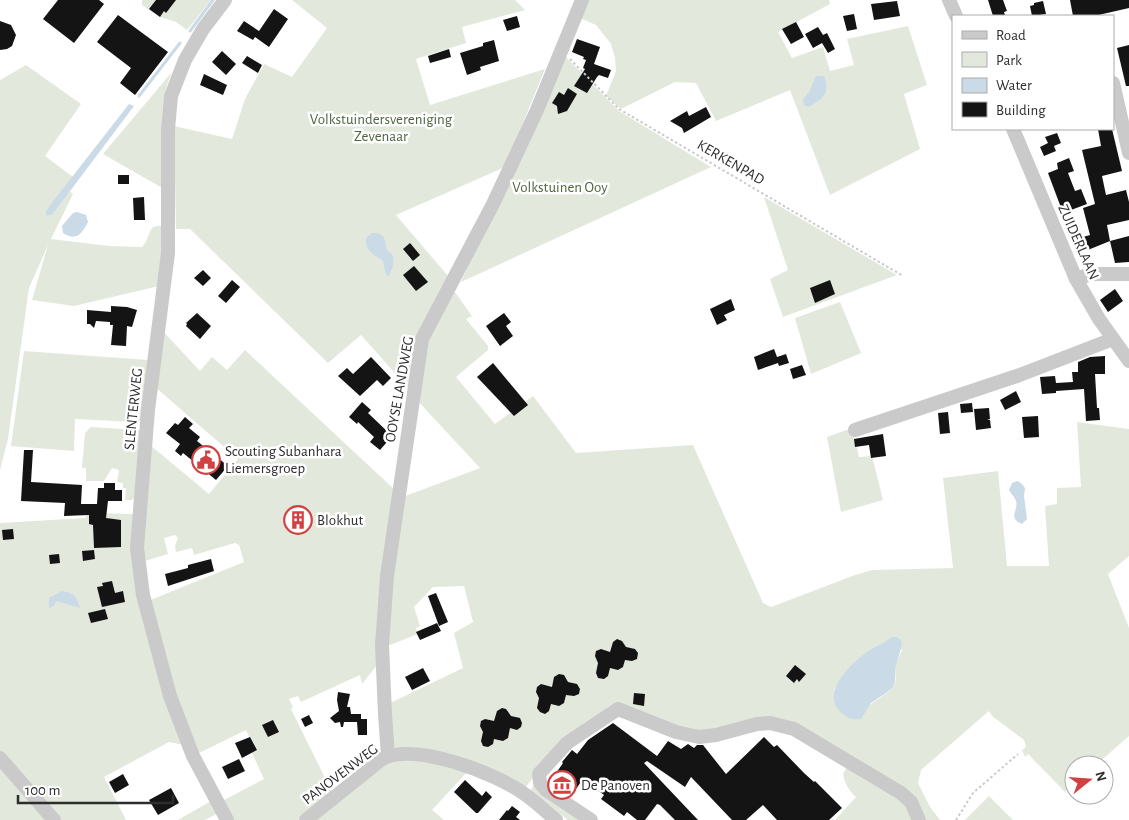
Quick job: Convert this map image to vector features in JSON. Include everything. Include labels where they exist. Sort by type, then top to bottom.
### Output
[{"type":"street","name":"SLENTERWEG","points":[[224,0],[203,29],[185,60],[171,96],[168,129],[168,253],[147,418],[137,548],[143,595],[170,696],[193,756],[227,820]]},
{"type":"street","name":"OOYSE LANDWEG","points":[[388,756],[382,645],[387,576],[422,339],[493,204],[536,110],[582,0]]},
{"type":"street","points":[[949,0],[956,15]]},
{"type":"street","points":[[1114,87],[1129,153]]},
{"type":"street","name":"ZUIDERLAAN","points":[[1013,130],[1076,279],[1099,319],[1129,361]]},
{"type":"street","points":[[1076,279],[1090,274],[1129,274]]},
{"type":"street","points":[[855,430],[1008,380],[1113,338]]},
{"type":"street","points":[[591,820],[546,790],[540,783],[539,774],[567,743],[618,709],[676,732],[699,737],[757,724],[770,723],[794,729],[901,793],[912,802],[919,820]]},
{"type":"street","name":"PANOVENWEG","points":[[306,820],[382,759],[388,756],[404,754],[442,758],[475,769],[523,793],[556,820]]},
{"type":"street","points":[[0,758],[54,820]]},
{"type":"path","name":"KERKENPAD","points":[[561,50],[619,109],[903,276]]},
{"type":"path","points":[[956,820],[972,793],[1018,754]]},
{"type":"green space","points":[[142,0],[211,0],[187,30],[176,22],[160,17],[142,5]]},
{"type":"green space","name":"Volkstuindersvereniging Zevenaar","points":[[292,0],[515,0],[525,10],[462,27],[466,43],[416,59],[430,105],[545,69],[505,167],[396,215],[448,276],[410,390],[361,335],[328,363],[190,229],[176,229],[174,126],[232,139],[245,99],[264,64],[292,77],[327,28]]},
{"type":"green space","points":[[581,0],[829,0],[830,4],[778,32],[792,58],[823,47],[830,71],[854,65],[847,39],[908,26],[927,85],[904,94],[920,149],[830,195],[790,90],[716,121],[696,83],[675,82],[621,109],[606,96],[616,71],[611,44],[596,25],[575,16]]},
{"type":"green space","name":"Volkstuinen Ooy","points":[[562,53],[619,111],[711,167],[461,282]]},
{"type":"green space","points":[[26,65],[81,104],[45,156],[73,177],[45,213],[47,216],[52,215],[69,191],[73,194],[51,239],[109,246],[142,247],[153,227],[164,225],[159,286],[74,306],[32,300],[48,245],[29,288],[8,439],[0,470],[0,80]]},
{"type":"green space","points":[[172,72],[167,85],[162,114],[164,189],[103,154]]},
{"type":"green space","points":[[764,197],[897,275],[783,317],[770,279],[788,270]]},
{"type":"green space","points":[[455,292],[472,316],[466,319],[488,346],[488,350],[456,377],[495,424],[533,396],[576,453],[693,445],[763,603],[771,607],[872,570],[953,568],[943,478],[998,471],[1007,566],[1049,566],[1045,506],[1057,504],[1057,488],[1081,487],[1077,422],[1129,429],[1129,556],[1108,574],[1129,628],[1129,736],[1107,755],[1064,755],[1064,791],[1028,754],[1025,757],[1022,750],[1026,747],[1024,740],[992,716],[989,711],[921,770],[918,783],[930,807],[940,820],[924,820],[923,815],[796,728],[741,726],[684,732],[622,704],[561,743],[525,788],[393,747],[386,705],[463,668],[454,633],[473,622],[464,586],[433,587],[414,607],[420,626],[416,628],[418,634],[385,647],[400,498],[480,468],[415,398],[423,348],[437,310]],"holes":[[[891,637],[902,650],[895,666],[896,679],[894,685],[866,709],[834,690],[855,662],[871,649]]]},
{"type":"green space","points":[[840,302],[861,353],[811,374],[795,318]]},
{"type":"green space","points":[[161,329],[200,371],[212,357],[227,370],[245,350],[396,491],[378,664],[362,684],[360,675],[301,702],[298,696],[289,699],[293,707],[291,709],[332,792],[298,820],[233,820],[222,801],[264,779],[251,751],[255,749],[246,730],[197,754],[182,719],[148,601],[244,562],[239,545],[235,543],[194,555],[192,548],[176,552],[175,546],[178,538],[175,535],[164,538],[168,554],[142,562],[149,444],[209,494],[238,459],[155,387]]},
{"type":"green space","points":[[24,351],[148,360],[141,421],[75,419],[74,451],[11,446]]},
{"type":"green space","points":[[91,427],[140,430],[135,497],[132,500],[125,500],[126,488],[123,488],[123,483],[117,482],[119,470],[112,468],[104,481],[86,481],[86,468],[82,468],[85,433]]},
{"type":"green space","points":[[852,428],[859,457],[872,456],[883,500],[841,512],[827,437]]},
{"type":"green space","points":[[89,513],[135,514],[132,531],[183,745],[169,742],[104,777],[126,820],[58,820],[0,754],[0,523],[85,518]]},
{"type":"green space","points":[[391,760],[419,760],[468,771],[432,810],[444,820],[312,820]]},
{"type":"green space","points":[[0,763],[51,820],[0,820]]},
{"type":"green space","points":[[847,767],[904,800],[915,820],[835,820],[856,797],[851,792],[844,778],[843,774]]},
{"type":"green space","points":[[535,784],[584,820],[568,820],[530,791]]},
{"type":"green space","points":[[989,796],[1013,820],[965,820]]},
{"type":"green space","points":[[211,801],[218,813],[205,820],[178,820]]},
{"type":"water","points":[[816,76],[824,76],[826,92],[809,107],[804,105],[803,99],[809,92]]},
{"type":"water","points":[[129,104],[134,106],[52,215],[47,216],[45,213],[51,204]]},
{"type":"water","points":[[77,212],[86,215],[88,222],[84,230],[78,235],[68,236],[63,233],[62,226],[73,213]]},
{"type":"water","points":[[372,233],[378,233],[384,237],[387,250],[393,256],[394,262],[389,276],[386,275],[383,261],[370,252],[367,246],[366,238]]},
{"type":"water","points":[[1017,481],[1025,488],[1024,496],[1027,519],[1022,524],[1015,519],[1017,504],[1009,490],[1012,483]]},
{"type":"water","points":[[62,591],[74,596],[80,608],[56,601],[54,606],[49,608],[49,598]]},
{"type":"water","points":[[891,637],[897,637],[901,640],[902,645],[895,669],[893,687],[871,703],[861,719],[847,717],[836,706],[834,697],[840,678],[855,661]]},
{"type":"building","points":[[58,0],[99,0],[104,4],[74,43],[43,19]]},
{"type":"building","points":[[156,0],[176,0],[166,13],[164,11],[160,17],[149,9]]},
{"type":"building","points":[[988,0],[1003,0],[1007,11],[1004,12],[1005,15],[993,15]]},
{"type":"building","points":[[1070,0],[1129,0],[1129,8],[1098,15],[1073,15]]},
{"type":"building","points":[[897,1],[900,16],[874,20],[871,4]]},
{"type":"building","points":[[1043,1],[1046,14],[1032,15],[1030,6],[1034,5],[1034,3]]},
{"type":"building","points":[[274,9],[288,19],[269,47],[255,37],[253,40],[237,31],[244,21],[259,31]]},
{"type":"building","points":[[854,14],[857,29],[847,31],[843,16]]},
{"type":"building","points":[[118,15],[168,52],[135,95],[120,83],[131,68],[97,42]]},
{"type":"building","points":[[517,16],[520,27],[507,31],[503,20]]},
{"type":"building","points":[[0,21],[11,25],[16,35],[12,46],[0,50]]},
{"type":"building","points":[[796,22],[804,37],[791,44],[782,29]]},
{"type":"building","points":[[818,27],[823,35],[827,33],[835,49],[828,53],[822,43],[813,48],[805,34]]},
{"type":"building","points":[[577,39],[600,47],[594,64],[611,70],[608,78],[599,75],[587,93],[574,86],[585,69],[583,68],[586,60],[583,59],[584,57],[572,52]]},
{"type":"building","points":[[494,40],[499,61],[480,67],[481,70],[467,75],[460,53],[483,46],[483,43]]},
{"type":"building","points":[[1129,45],[1129,86],[1126,86],[1117,48]]},
{"type":"building","points":[[449,49],[451,57],[430,63],[428,56]]},
{"type":"building","points":[[222,51],[236,64],[226,75],[212,62]]},
{"type":"building","points":[[247,56],[262,65],[258,73],[242,63]]},
{"type":"building","points":[[204,74],[227,85],[223,95],[200,85]]},
{"type":"building","points":[[568,88],[577,94],[567,111],[558,114],[557,106],[552,103],[559,92],[564,95]]},
{"type":"building","points":[[706,107],[711,117],[684,133],[682,128],[670,121],[687,111],[689,116]]},
{"type":"building","points":[[1098,130],[1112,130],[1122,171],[1102,176],[1106,195],[1126,190],[1129,202],[1129,220],[1107,225],[1110,241],[1078,254],[1074,244],[1084,240],[1083,237],[1090,235],[1083,208],[1095,204],[1082,150],[1101,146]]},
{"type":"building","points":[[1057,133],[1061,143],[1054,146],[1056,151],[1044,156],[1040,147],[1048,143],[1045,137]]},
{"type":"building","points":[[1069,158],[1074,171],[1068,173],[1075,191],[1081,189],[1087,204],[1063,213],[1048,173],[1058,169],[1057,163]]},
{"type":"building","points":[[118,175],[129,175],[129,184],[118,184]]},
{"type":"building","points":[[144,197],[145,220],[134,220],[133,198]]},
{"type":"building","points":[[1129,236],[1129,262],[1115,263],[1110,241]]},
{"type":"building","points":[[410,243],[420,255],[413,261],[403,249]]},
{"type":"building","points":[[414,266],[428,282],[416,291],[403,275]]},
{"type":"building","points":[[203,270],[211,278],[203,286],[194,278]]},
{"type":"building","points":[[232,280],[240,287],[226,303],[218,296]]},
{"type":"building","points":[[830,280],[835,294],[815,303],[810,288]]},
{"type":"building","points":[[1115,289],[1123,301],[1108,312],[1100,300]]},
{"type":"building","points":[[731,299],[735,310],[724,315],[727,320],[717,325],[710,309]]},
{"type":"building","points":[[111,306],[137,310],[132,327],[127,326],[126,346],[111,345],[113,325],[110,325],[110,322],[96,321],[94,328],[87,324],[87,310],[111,312]]},
{"type":"building","points":[[197,313],[211,326],[200,339],[186,326],[186,323]]},
{"type":"building","points":[[504,313],[511,322],[506,326],[513,336],[500,346],[486,326]]},
{"type":"building","points":[[774,349],[777,357],[786,354],[789,363],[779,366],[778,363],[758,370],[754,357]]},
{"type":"building","points":[[1105,356],[1105,374],[1095,374],[1097,408],[1099,408],[1100,420],[1086,421],[1084,389],[1042,394],[1040,377],[1055,376],[1056,383],[1073,382],[1072,372],[1078,372],[1078,362],[1090,357]]},
{"type":"building","points":[[371,357],[391,378],[383,386],[377,380],[360,396],[338,376],[347,368],[353,374]]},
{"type":"building","points":[[493,363],[528,405],[514,416],[477,377]]},
{"type":"building","points":[[802,365],[806,375],[793,379],[790,369]]},
{"type":"building","points":[[1016,391],[1021,402],[1005,410],[1000,400]]},
{"type":"building","points":[[362,402],[371,410],[368,413],[390,434],[385,440],[387,442],[380,450],[370,442],[374,437],[358,422],[357,424],[349,417]]},
{"type":"building","points":[[972,403],[973,412],[961,413],[960,404]]},
{"type":"building","points":[[989,408],[990,419],[987,420],[990,420],[991,428],[976,430],[974,409]]},
{"type":"building","points":[[948,412],[950,433],[940,434],[938,413]]},
{"type":"building","points":[[1038,416],[1039,437],[1024,438],[1022,417]]},
{"type":"building","points":[[185,417],[193,424],[189,428],[200,437],[197,441],[228,466],[216,480],[183,453],[181,456],[175,451],[180,444],[166,433],[175,423],[178,425]]},
{"type":"building","points":[[883,434],[886,456],[871,458],[869,445],[855,447],[854,439]]},
{"type":"building","points":[[24,450],[33,450],[31,482],[82,485],[81,504],[97,504],[98,488],[104,488],[104,483],[115,483],[115,490],[122,490],[122,501],[108,501],[106,518],[121,520],[121,547],[94,548],[93,525],[89,524],[89,515],[64,516],[65,503],[21,501]]},
{"type":"building","points":[[13,529],[14,539],[3,540],[2,530]]},
{"type":"building","points":[[94,550],[95,559],[83,561],[82,551]]},
{"type":"building","points":[[59,554],[60,563],[50,564],[49,555]]},
{"type":"building","points":[[211,559],[214,571],[168,586],[165,574]]},
{"type":"building","points":[[112,581],[115,593],[123,591],[125,602],[102,607],[97,587],[103,586],[102,583]]},
{"type":"building","points":[[436,593],[448,622],[439,626],[428,596]]},
{"type":"building","points":[[105,609],[108,619],[91,623],[88,613]]},
{"type":"building","points":[[437,623],[441,631],[420,640],[416,632]]},
{"type":"building","points":[[617,639],[622,641],[626,647],[635,649],[638,653],[637,659],[632,661],[625,660],[623,667],[618,670],[610,668],[608,676],[604,679],[598,678],[596,673],[598,663],[595,656],[596,651],[601,649],[610,652],[613,642]]},
{"type":"building","points":[[795,665],[806,674],[799,682],[797,679],[794,683],[786,676]]},
{"type":"building","points":[[423,668],[430,681],[412,690],[405,677]]},
{"type":"building","points":[[559,674],[564,675],[568,682],[577,684],[580,689],[579,694],[574,696],[566,695],[564,703],[559,706],[551,704],[549,711],[545,714],[540,712],[537,708],[539,698],[536,692],[537,687],[541,684],[552,687],[554,677]]},
{"type":"building","points":[[338,692],[350,694],[347,707],[350,707],[351,714],[361,714],[361,719],[367,719],[367,735],[358,735],[357,722],[344,722],[343,727],[341,727],[340,722],[335,723],[330,718],[339,711]]},
{"type":"building","points":[[634,693],[645,694],[644,706],[633,704]]},
{"type":"building","points":[[502,708],[506,709],[511,716],[520,718],[521,727],[517,730],[510,728],[508,738],[503,741],[494,739],[493,744],[488,747],[483,746],[481,741],[483,732],[480,726],[481,721],[485,719],[494,721],[497,711]]},
{"type":"building","points":[[309,715],[313,723],[305,727],[301,719]]},
{"type":"building","points":[[273,720],[279,732],[268,737],[262,725]]},
{"type":"building","points":[[613,723],[657,756],[668,741],[681,749],[688,744],[694,748],[697,745],[703,745],[726,774],[764,737],[774,747],[777,745],[842,808],[829,820],[777,820],[763,805],[746,820],[732,820],[691,777],[685,787],[647,761],[644,763],[698,820],[675,820],[657,804],[645,820],[637,820],[627,812],[624,816],[601,799],[604,795],[583,779],[571,796],[550,782],[572,750],[577,754],[588,740]]},
{"type":"building","points":[[250,737],[257,750],[242,758],[235,743]]},
{"type":"building","points":[[239,759],[245,771],[228,779],[222,767]]},
{"type":"building","points":[[123,774],[129,785],[115,793],[109,782]]},
{"type":"building","points":[[465,780],[482,796],[486,791],[492,797],[478,813],[454,792]]},
{"type":"building","points":[[171,788],[179,803],[158,815],[149,800]]},
{"type":"building","points":[[512,806],[520,812],[516,817],[520,820],[499,820],[507,810]]},
{"type":"waterway","points":[[190,31],[213,0]]},
{"type":"waterway","points":[[139,96],[180,43]]},
{"type":"place","name":"Scouting Subanhara Liemersgroep","points":[[206,460]]},
{"type":"place","name":"Blokhut","points":[[298,520]]},
{"type":"place","name":"De Panoven","points":[[562,785]]}]
